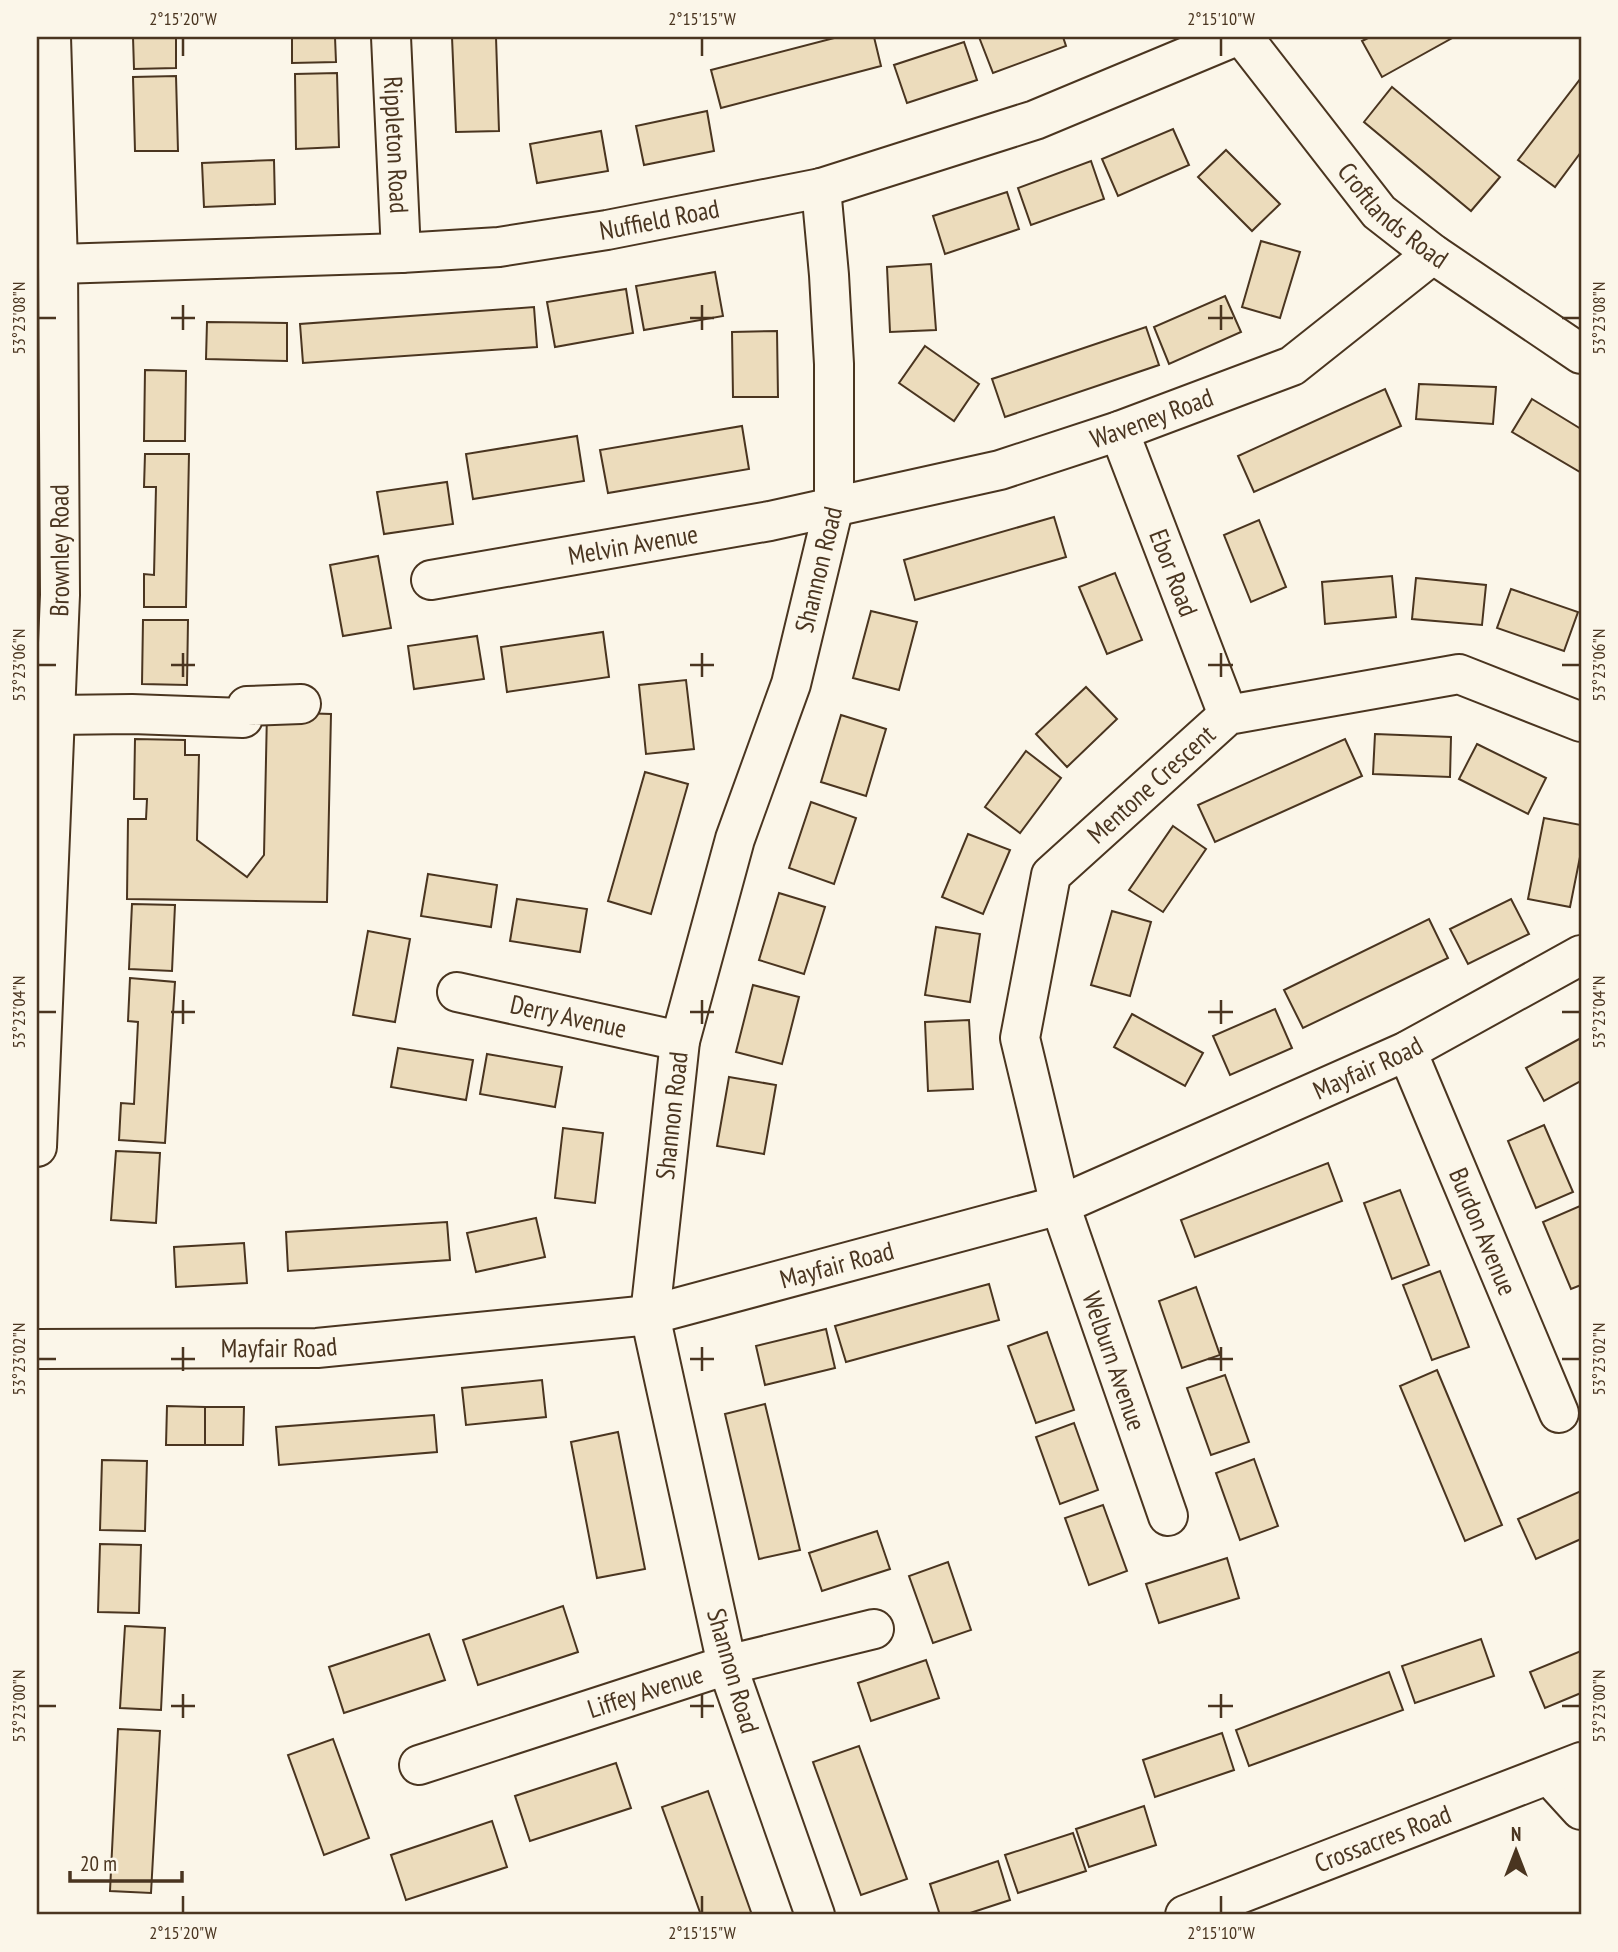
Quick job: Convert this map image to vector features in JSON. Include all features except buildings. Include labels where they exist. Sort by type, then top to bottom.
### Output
[{"type":"street","name":"Brownley Road","points":[[37,1147],[60,595],[51,249],[51,37]]},
{"type":"street","name":"Rippleton Road","points":[[391,37],[401,253]]},
{"type":"street","name":"Nuffield Road","points":[[51,249],[401,253],[499,247],[607,230],[821,188],[1035,120],[1234,37]]},
{"type":"street","name":"Croftlands Road","points":[[1243,37],[1379,212],[1433,254],[1581,354]]},
{"type":"street","name":"Shannon Road","points":[[815,1915],[727,1665],[650,1315],[680,1041],[735,839],[791,684],[834,506],[834,364],[830,275],[821,188]]},
{"type":"street","name":"Waveney Road","points":[[834,506],[1000,470],[1119,430],[1292,366],[1433,254]]},
{"type":"street","name":"Ebor Road","points":[[1119,430],[1228,715]]},
{"type":"street","name":"Melvin Avenue","points":[[430,580],[771,521],[834,506]]},
{"type":"street","name":"Mentone Crescent","points":[[1060,1205],[1020,1038],[1051,875],[1228,715],[1459,674],[1581,722]]},
{"type":"street","points":[[55,715],[132,714],[243,718],[247,706],[301,704]]},
{"type":"street","name":"Mayfair Road","points":[[37,1349],[317,1348],[650,1315],[1060,1205],[1407,1051],[1581,955]]},
{"type":"street","name":"Derry Avenue","points":[[457,992],[680,1041]]},
{"type":"street","name":"Burdon Avenue","points":[[1407,1051],[1559,1413]]},
{"type":"street","name":"Welburn Avenue","points":[[1060,1205],[1168,1517]]},
{"type":"street","name":"Liffey Avenue","points":[[419,1765],[727,1665],[874,1629]]},
{"type":"street","points":[[1565,1768],[1581,1810]]},
{"type":"street","name":"Crossacres Road","points":[[1185,1915],[1565,1768]]}]
